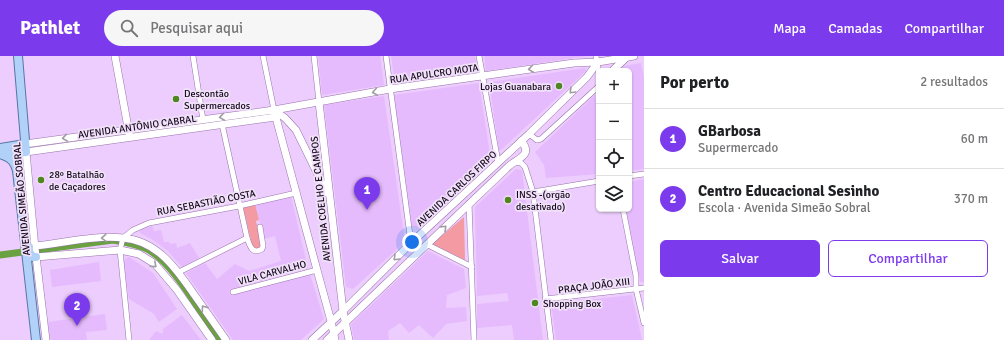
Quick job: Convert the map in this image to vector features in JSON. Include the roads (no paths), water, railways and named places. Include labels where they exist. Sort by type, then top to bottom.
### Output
[{"type":"main road","name":"AVENIDA SIMEÃO SOBRAL","points":[[18,56],[26,152],[30,250],[36,340]]},
{"type":"main road","points":[[115,56],[130,138]]},
{"type":"main road","points":[[616,68],[631,57]]},
{"type":"main road","name":"RUA APULCRO MOTA","points":[[275,114],[319,102],[390,90],[597,59],[631,57]]},
{"type":"main road","name":"AVENIDA CARLOS FIRPO","points":[[312,340],[411,243],[529,134],[587,76],[597,59]]},
{"type":"main road","name":"AVENIDA COELHO E CAMPOS","points":[[319,102],[343,311],[349,340]]},
{"type":"main road","name":"AVENIDA ANTÔNIO CABRAL","points":[[1,152],[25,144],[203,120],[275,114]]},
{"type":"main road","name":"AVENIDA ANTÔNIO CABRAL","points":[[1,152],[26,152],[130,138],[222,124],[275,114]]},
{"type":"main road","points":[[275,114],[285,118],[296,130],[330,200]]},
{"type":"main road","name":"AVENIDA COELHO E CAMPOS","points":[[275,114],[334,337]]},
{"type":"main road","points":[[516,162],[522,157],[526,150],[526,146],[521,141]]},
{"type":"main road","name":"AVENIDA SIMEÃO SOBRAL","points":[[1,152],[14,162],[16,167],[21,212],[30,250]]},
{"type":"main road","name":"AVENIDA CARLOS FIRPO","points":[[327,340],[334,337],[345,323],[426,244],[508,166],[516,162]]},
{"type":"main road","points":[[212,340],[177,290],[155,264],[139,254],[120,249],[36,258],[33,257],[30,250],[101,238],[123,238],[138,241],[153,248],[167,258],[179,272],[226,340]]},
{"type":"main road","name":"AVENIDA SIMEÃO SOBRAL","points":[[36,258],[46,340]]},
{"type":"street","points":[[193,56],[203,120]]},
{"type":"street","points":[[263,56],[275,114]]},
{"type":"street","name":"AVENIDA COELHO E CAMPOS","points":[[314,56],[319,102]]},
{"type":"street","points":[[386,56],[411,243]]},
{"type":"street","points":[[479,56],[498,162]]},
{"type":"street","points":[[529,134],[537,140],[542,139],[596,89]]},
{"type":"street","points":[[222,124],[247,238],[252,250],[257,251],[262,249],[263,244],[260,226]]},
{"type":"street","name":"PRAÇA JOÃO XIII","points":[[516,162],[521,163],[525,167],[533,192],[551,340]]},
{"type":"street","points":[[632,176],[644,174]]},
{"type":"street","points":[[533,192],[596,182]]},
{"type":"street","name":"RUA SEBASTIÃO COSTA","points":[[123,238],[133,230],[149,223],[240,206],[296,193]]},
{"type":"street","points":[[469,203],[474,340]]},
{"type":"street","name":"PRAÇA JOÃO XIII","points":[[545,299],[636,288],[636,276],[624,212]]},
{"type":"street","points":[[123,238],[120,249],[129,340]]},
{"type":"street","points":[[179,272],[247,238]]},
{"type":"street","points":[[426,244],[472,267]]},
{"type":"street","name":"VILA CARVALHO","points":[[233,292],[317,270]]},
{"type":"street","points":[[644,288],[636,288],[644,323]]},
{"type":"waterway","points":[[0,255],[113,240],[140,246],[159,257],[169,267],[187,291],[219,340]]},
{"type":"place","name":"Lojas Guanabara","points":[[559,86]]},
{"type":"place","name":"Descontão Supermercados","points":[[176,99]]},
{"type":"place","name":"28º Batalhão de Caçadores","points":[[41,180]]},
{"type":"place","name":"INSS -(orgão desativado)","points":[[508,200]]},
{"type":"place","name":"GBarbosa","points":[[367,210]]},
{"type":"place","name":"Shopping Box","points":[[535,303]]},
{"type":"place","name":"Centro Educacional Sesinho","points":[[77,326]]}]
